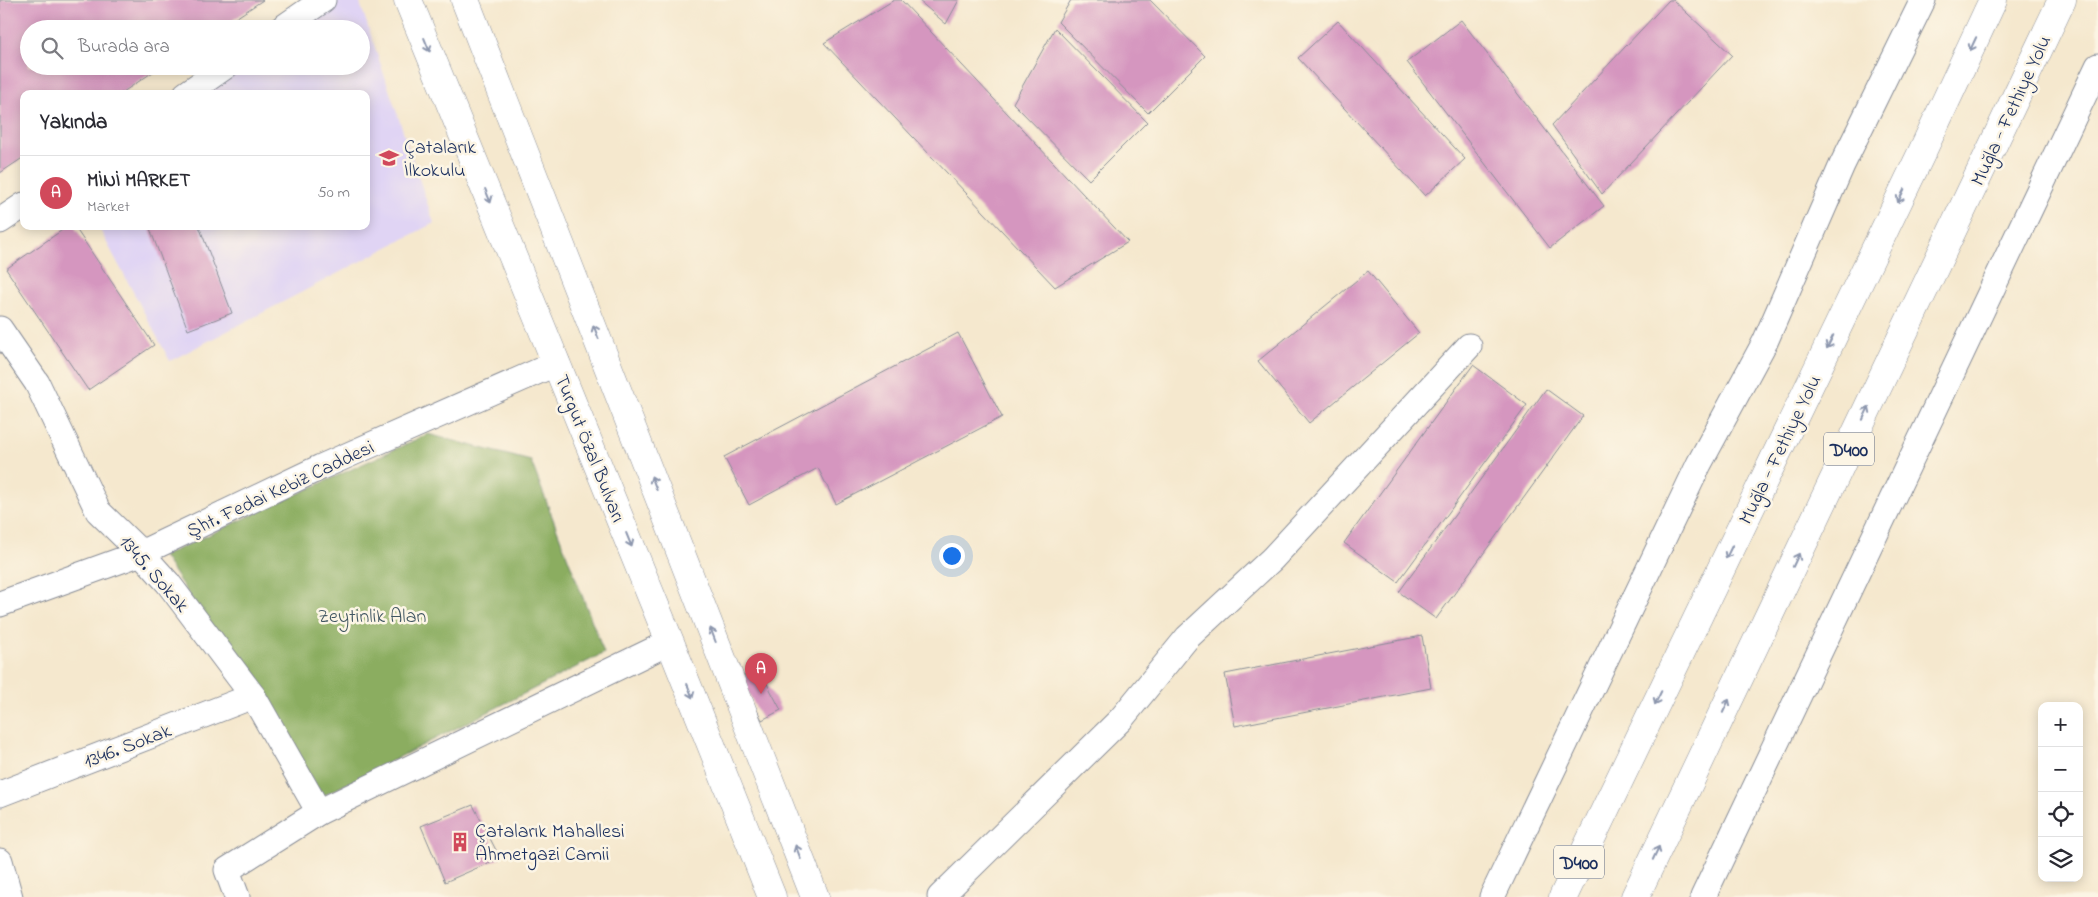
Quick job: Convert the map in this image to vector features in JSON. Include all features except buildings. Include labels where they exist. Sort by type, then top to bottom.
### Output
[{"type":"main road","name":"Turgut Özal Bulvarı","points":[[408,0],[557,363],[772,897]]},
{"type":"main road","points":[[465,0],[815,897]]},
{"type":"main road","name":"Muğla - Fethiye Yolu","points":[[1563,897],[1994,0]]},
{"type":"main road","name":"Muğla - Fethiye Yolu","points":[[1635,897],[2062,0]]},
{"type":"street","points":[[294,20],[323,0]]},
{"type":"street","points":[[1492,897],[1699,464],[1765,342],[1842,165],[1923,0]]},
{"type":"street","points":[[1703,897],[2098,66]]},
{"type":"street","points":[[192,90],[213,75]]},
{"type":"street","points":[[0,221],[20,208]]},
{"type":"street","name":"1345. Sokak","points":[[0,329],[37,383],[98,511],[141,552],[168,583],[254,696],[319,812]]},
{"type":"street","points":[[940,897],[1121,719],[1186,638],[1272,558],[1469,346]]},
{"type":"street","name":"Şht. Fedai Kebiz Caddesi","points":[[0,604],[141,552],[321,467],[557,363]]},
{"type":"street","points":[[237,897],[227,870],[319,812],[670,642]]},
{"type":"street","name":"1346. Sokak","points":[[0,794],[254,696]]},
{"type":"street","points":[[0,861],[10,897]]},
{"type":"shaded area","name":"Çatalarık İlkokulu","points":[[339,0],[359,0],[366,20],[307,20]]},
{"type":"shaded area","name":"Çatalarık İlkokulu","points":[[370,33],[434,223],[170,361],[100,230],[370,230],[370,90],[196,90],[220,75],[370,75]]},
{"type":"green space","name":"Zeytinlik Alan","points":[[428,434],[531,461],[604,653],[323,796],[163,556]]},
{"type":"place","name":"Çatalarık İlkokulu","points":[[389,158]]},
{"type":"place","name":"MİNİ MARKET","points":[[761,694]]},
{"type":"place","name":"Çatalarık Mahallesi Ahmetgazi Camii","points":[[460,842]]}]
